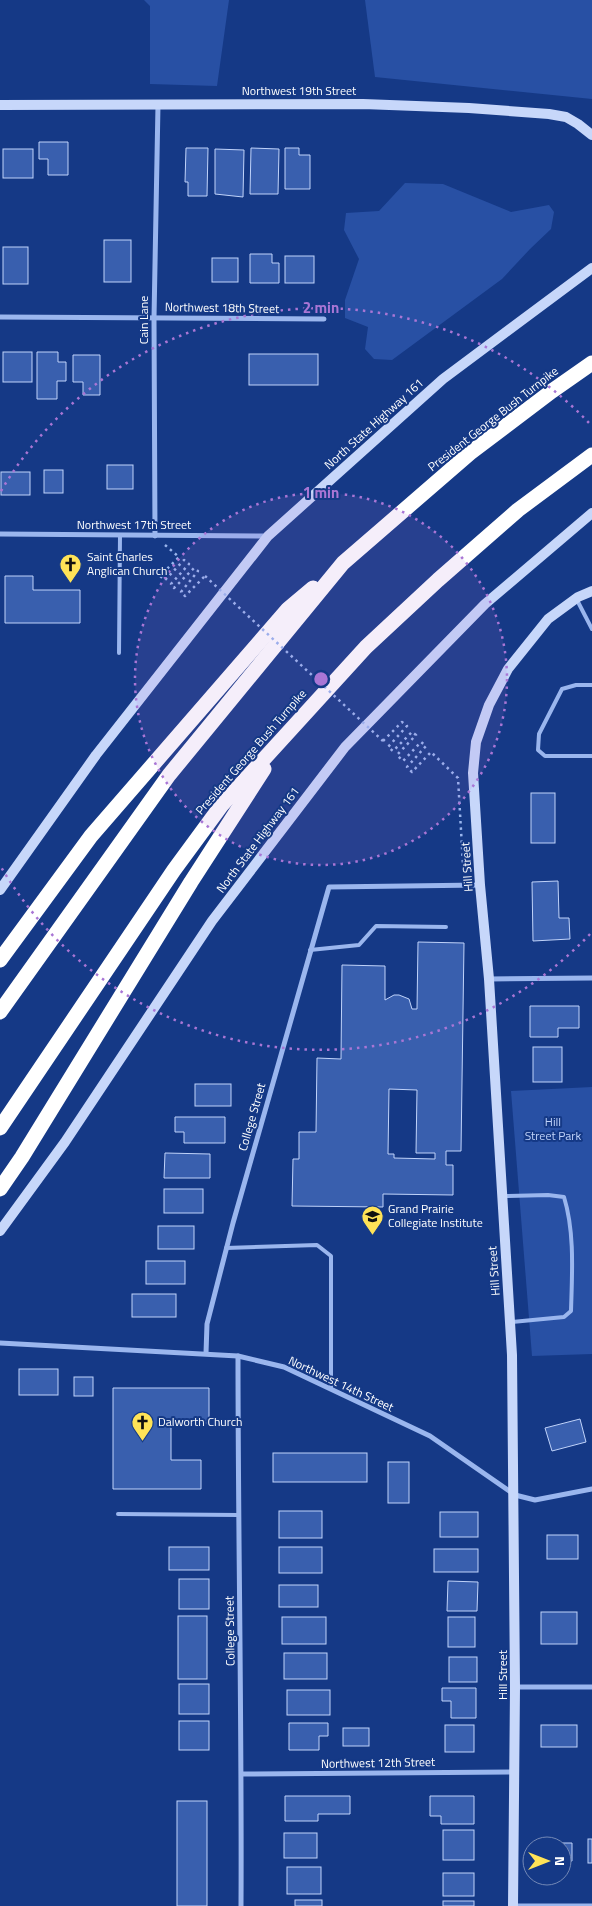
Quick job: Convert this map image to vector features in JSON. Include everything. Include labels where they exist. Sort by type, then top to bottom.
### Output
[{"type":"highway","name":"President George Bush Turnpike","points":[[0,1012],[169,775],[343,562],[470,453],[592,362]]},
{"type":"highway","name":"President George Bush Turnpike","points":[[0,1128],[174,870],[221,806],[366,647],[438,580],[518,510],[592,455]]},
{"type":"highway","points":[[0,960],[91,836],[288,609],[343,562]]},
{"type":"highway","points":[[0,1189],[22,1157],[191,882],[288,732]]},
{"type":"street","name":"Cain Lane","points":[[155,536],[154,318],[158,104]]},
{"type":"street","name":"Northwest 19th Street","points":[[0,105],[362,104],[540,113],[566,117],[592,135]]},
{"type":"street","name":"North State Highway 161","points":[[2,886],[96,754],[268,536],[443,379],[592,268]]},
{"type":"street","name":"Northwest 18th Street","points":[[0,317],[324,319]]},
{"type":"street","name":"North State Highway 161","points":[[0,1230],[64,1142],[212,921],[344,747],[485,604],[592,513]]},
{"type":"street","name":"Northwest 17th Street","points":[[0,534],[268,536]]},
{"type":"street","name":"Hill Street","points":[[513,1906],[515,1495],[510,1323],[489,979],[480,885],[473,773],[476,742],[489,705],[508,669],[548,619],[576,598],[592,591]]},
{"type":"street","name":"College Street","points":[[206,1354],[207,1324],[226,1248],[329,887],[480,885]]},
{"type":"street","points":[[489,979],[592,978]]},
{"type":"street","name":"Northwest 14th Street","points":[[0,1343],[238,1356],[284,1367],[430,1436],[515,1495],[536,1500],[592,1489]]},
{"type":"street","name":"College Street","points":[[238,1356],[238,1515],[242,1774],[241,1906]]},
{"type":"street","points":[[515,1687],[592,1687]]},
{"type":"street","name":"Northwest 12th Street","points":[[242,1774],[514,1772]]},
{"type":"street","points":[[513,1906],[592,1906]]},
{"type":"lane","points":[[119,654],[120,535]]},
{"type":"lane","points":[[576,598],[592,629]]},
{"type":"lane","points":[[592,685],[576,685],[562,689],[539,734],[538,750],[546,756],[592,756]]},
{"type":"lane","points":[[310,950],[359,945],[376,926],[446,927]]},
{"type":"lane","points":[[502,1196],[548,1195],[564,1197],[568,1212],[572,1267],[571,1311],[564,1317],[510,1323]]},
{"type":"lane","points":[[226,1248],[317,1245],[331,1256],[331,1389]]},
{"type":"lane","points":[[118,1514],[238,1515]]},
{"type":"path","points":[[155,536],[179,557],[160,576],[165,580],[184,560],[189,564],[170,584],[174,588],[194,568],[198,571],[181,592],[186,596],[205,576],[383,741],[402,722],[406,726],[388,746],[393,751],[412,732],[416,735],[397,755],[403,761],[421,742],[426,746],[406,767],[412,772],[432,752],[458,778],[463,865],[480,885]]},
{"type":"green space","points":[[144,0],[229,0],[217,86],[150,84],[150,6]]},
{"type":"green space","points":[[365,0],[592,0],[592,99],[375,77]]},
{"type":"green space","points":[[405,183],[443,184],[511,212],[549,205],[554,212],[551,229],[502,279],[392,360],[374,359],[365,349],[368,327],[345,318],[345,300],[359,259],[344,230],[346,213],[379,211]]},
{"type":"green space","name":"Hill Street Park","points":[[592,1087],[592,1354],[532,1356],[511,1091]]},
{"type":"building","points":[[39,142],[68,142],[68,175],[48,175],[48,159],[39,159]]},
{"type":"building","points":[[186,148],[208,148],[207,196],[188,196],[188,182],[185,182]]},
{"type":"building","points":[[251,148],[279,149],[278,194],[250,194]]},
{"type":"building","points":[[285,148],[299,148],[299,155],[310,155],[310,189],[285,189]]},
{"type":"building","points":[[3,149],[33,149],[33,178],[3,178]]},
{"type":"building","points":[[215,149],[244,150],[243,197],[215,194]]},
{"type":"building","points":[[104,240],[131,240],[131,282],[104,282]]},
{"type":"building","points":[[3,247],[28,247],[28,284],[3,284]]},
{"type":"building","points":[[250,254],[272,254],[272,263],[279,263],[279,283],[250,283]]},
{"type":"building","points":[[285,256],[314,256],[314,283],[285,283]]},
{"type":"building","points":[[212,258],[238,258],[238,282],[212,282]]},
{"type":"building","points":[[3,352],[32,352],[32,382],[3,382]]},
{"type":"building","points":[[37,352],[58,352],[58,362],[66,362],[66,381],[57,381],[57,399],[37,399]]},
{"type":"building","points":[[249,354],[318,354],[318,385],[249,385]]},
{"type":"building","points":[[73,355],[100,355],[100,395],[83,395],[83,382],[73,382]]},
{"type":"building","points":[[107,465],[133,465],[133,489],[107,489]]},
{"type":"building","points":[[44,470],[63,470],[63,493],[44,493]]},
{"type":"building","points":[[1,472],[30,472],[30,495],[1,495]]},
{"type":"building","points":[[5,576],[33,576],[33,590],[80,590],[80,623],[5,623]]},
{"type":"building","points":[[531,793],[555,793],[555,843],[531,843]]},
{"type":"building","points":[[558,881],[559,918],[569,918],[570,939],[533,941],[532,882]]},
{"type":"building","points":[[418,942],[464,943],[461,1151],[446,1151],[446,1165],[453,1165],[453,1195],[383,1194],[383,1207],[292,1206],[293,1159],[299,1159],[299,1132],[316,1132],[317,1058],[341,1059],[342,965],[385,966],[385,1000],[394,995],[399,995],[409,999],[412,1009],[417,1009]],"holes":[[[389,1089],[417,1090],[416,1153],[435,1153],[435,1159],[394,1158],[394,1154],[388,1154]]]},
{"type":"building","points":[[530,1006],[579,1006],[579,1028],[558,1028],[558,1037],[530,1037]]},
{"type":"building","points":[[533,1047],[562,1047],[562,1082],[533,1082]]},
{"type":"building","points":[[195,1084],[231,1084],[231,1106],[195,1106]]},
{"type":"building","points":[[175,1117],[225,1117],[225,1143],[184,1143],[184,1132],[175,1132]]},
{"type":"building","points":[[165,1153],[210,1154],[210,1178],[164,1178]]},
{"type":"building","points":[[164,1189],[203,1189],[203,1213],[164,1213]]},
{"type":"building","points":[[158,1226],[194,1226],[194,1249],[158,1249]]},
{"type":"building","points":[[146,1261],[185,1261],[185,1284],[146,1284]]},
{"type":"building","points":[[132,1294],[176,1294],[176,1317],[132,1317]]},
{"type":"building","points":[[19,1369],[58,1369],[58,1395],[19,1395]]},
{"type":"building","points":[[74,1377],[93,1377],[93,1396],[74,1396]]},
{"type":"building","name":"Dalworth Church","points":[[113,1388],[209,1388],[209,1423],[171,1423],[171,1460],[201,1460],[201,1489],[113,1489]]},
{"type":"building","points":[[580,1419],[586,1442],[552,1451],[545,1428]]},
{"type":"building","points":[[273,1453],[367,1453],[367,1482],[273,1482]]},
{"type":"building","points":[[388,1462],[409,1462],[409,1503],[388,1503]]},
{"type":"building","points":[[279,1511],[322,1511],[322,1538],[279,1538]]},
{"type":"building","points":[[440,1512],[478,1512],[478,1537],[440,1537]]},
{"type":"building","points":[[547,1535],[578,1535],[578,1559],[547,1559]]},
{"type":"building","points":[[169,1547],[209,1547],[209,1570],[169,1570]]},
{"type":"building","points":[[279,1547],[322,1547],[322,1573],[279,1573]]},
{"type":"building","points":[[434,1549],[478,1549],[478,1572],[434,1572]]},
{"type":"building","points":[[179,1579],[209,1579],[209,1609],[179,1609]]},
{"type":"building","points":[[448,1581],[478,1582],[477,1611],[447,1611]]},
{"type":"building","points":[[279,1585],[318,1585],[318,1607],[279,1607]]},
{"type":"building","points":[[541,1612],[577,1612],[577,1644],[541,1644]]},
{"type":"building","points":[[178,1616],[207,1616],[207,1679],[178,1679]]},
{"type":"building","points":[[282,1617],[326,1617],[326,1644],[282,1644]]},
{"type":"building","points":[[448,1617],[475,1617],[475,1647],[448,1647]]},
{"type":"building","points":[[284,1653],[327,1653],[327,1679],[284,1679]]},
{"type":"building","points":[[449,1657],[477,1657],[477,1682],[449,1682]]},
{"type":"building","points":[[179,1684],[209,1684],[209,1714],[179,1714]]},
{"type":"building","points":[[442,1688],[476,1688],[476,1718],[451,1718],[451,1701],[442,1701]]},
{"type":"building","points":[[287,1690],[330,1690],[330,1715],[287,1715]]},
{"type":"building","points":[[179,1721],[209,1721],[209,1750],[179,1750]]},
{"type":"building","points":[[289,1723],[328,1723],[328,1736],[319,1736],[319,1750],[289,1750]]},
{"type":"building","points":[[445,1725],[474,1725],[474,1752],[445,1752]]},
{"type":"building","points":[[541,1725],[577,1725],[577,1747],[541,1747]]},
{"type":"building","points":[[343,1728],[369,1728],[369,1746],[343,1746]]},
{"type":"building","points":[[285,1796],[350,1796],[350,1814],[318,1814],[318,1821],[285,1821]]},
{"type":"building","points":[[430,1796],[474,1796],[474,1824],[441,1824],[441,1816],[430,1816]]},
{"type":"building","points":[[177,1801],[207,1801],[207,1906],[177,1906]]},
{"type":"building","points":[[443,1830],[474,1830],[474,1860],[443,1860]]},
{"type":"building","points":[[284,1833],[317,1833],[317,1858],[284,1858]]},
{"type":"building","points":[[588,1839],[592,1839],[592,1863],[588,1863]]},
{"type":"building","points":[[287,1867],[321,1867],[321,1894],[287,1894]]},
{"type":"building","points":[[443,1873],[474,1873],[474,1896],[443,1896]]},
{"type":"building","points":[[295,1900],[322,1900],[322,1906],[295,1906]]},
{"type":"building","points":[[443,1901],[474,1901],[474,1906],[443,1906]]},
{"type":"place","name":"Saint Charles Anglican Church","points":[[71,583]]},
{"type":"place","name":"Grand Prairie Collegiate Institute","points":[[372,1235]]},
{"type":"place","name":"Dalworth Church","points":[[142,1441]]}]
